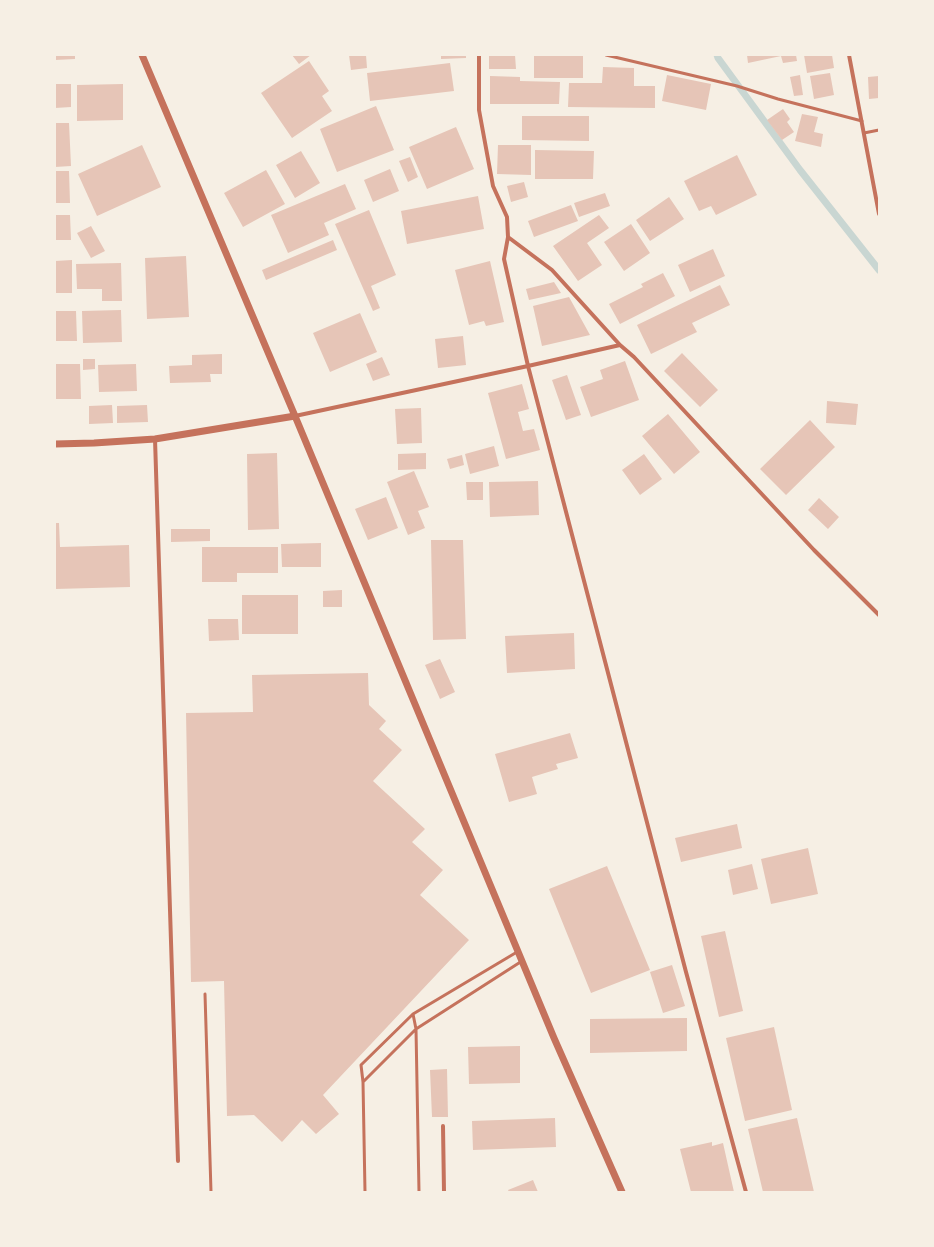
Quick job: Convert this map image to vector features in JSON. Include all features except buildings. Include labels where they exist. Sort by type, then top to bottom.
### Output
[{"type":"street","points":[[142,55],[295,416],[554,1038],[622,1192]]},
{"type":"street","points":[[479,55],[479,110],[493,186],[507,218],[508,238],[504,259],[528,366],[686,972],[746,1192]]},
{"type":"street","points":[[849,55],[879,214]]},
{"type":"street","points":[[508,238],[552,270],[620,345],[634,356],[814,550],[879,615]]},
{"type":"street","points":[[55,444],[156,439],[295,416],[620,345]]},
{"type":"street","points":[[156,439],[178,1161]]},
{"type":"street","points":[[443,1126],[444,1192]]},
{"type":"lane","points":[[606,55],[737,86],[760,94],[862,121]]},
{"type":"lane","points":[[864,133],[879,130]]},
{"type":"lane","points":[[365,1192],[363,1082],[361,1065],[413,1014],[518,952]]},
{"type":"lane","points":[[363,1082],[416,1029],[522,961]]},
{"type":"lane","points":[[205,994],[211,1192]]},
{"type":"lane","points":[[413,1014],[416,1029],[419,1192]]},
{"type":"waterway","points":[[717,55],[800,170],[879,270]]}]
